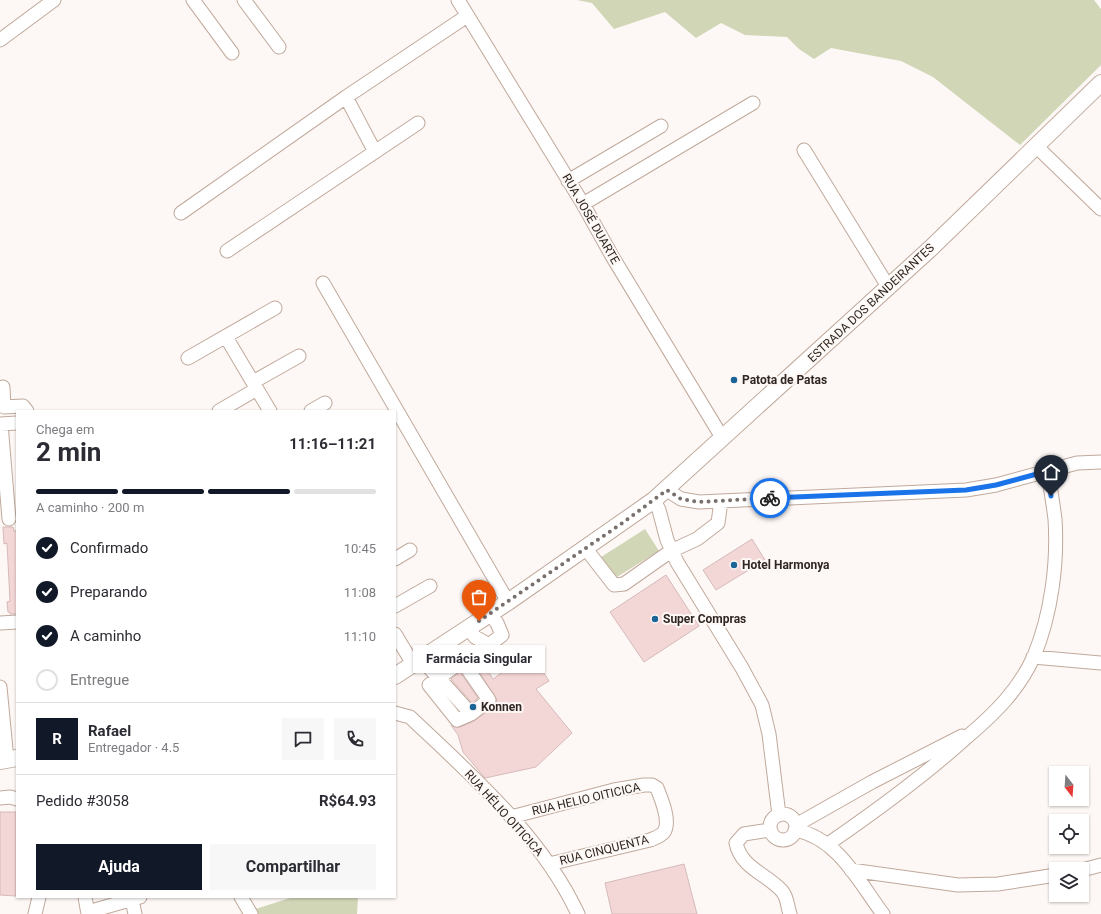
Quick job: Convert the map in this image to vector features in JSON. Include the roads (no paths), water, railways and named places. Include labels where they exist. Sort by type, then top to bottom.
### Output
[{"type":"main road","name":"ESTRADA DOS BANDEIRANTES","points":[[396,675],[586,549],[667,490],[889,288],[1101,83]]},
{"type":"street","points":[[0,40],[54,0]]},
{"type":"street","points":[[193,0],[232,52]]},
{"type":"street","points":[[244,0],[279,47]]},
{"type":"street","name":"RUA JOSÉ DUARTE","points":[[458,0],[583,204],[612,256],[723,439]]},
{"type":"street","points":[[182,213],[346,97],[467,16]]},
{"type":"street","points":[[346,97],[375,152]]},
{"type":"street","points":[[583,204],[754,103]]},
{"type":"street","points":[[227,251],[418,123]]},
{"type":"street","points":[[568,181],[660,126]]},
{"type":"street","points":[[1036,146],[1101,209]]},
{"type":"street","points":[[804,150],[889,288]]},
{"type":"street","points":[[322,283],[508,602]]},
{"type":"street","points":[[188,358],[274,308]]},
{"type":"street","points":[[226,337],[269,410]]},
{"type":"street","points":[[221,410],[299,356]]},
{"type":"street","points":[[3,387],[4,407],[23,406],[26,410]]},
{"type":"street","points":[[312,410],[325,403]]},
{"type":"street","points":[[9,519],[1,424],[16,423]]},
{"type":"street","points":[[667,490],[681,499],[699,502],[966,490],[996,485],[1077,463],[1101,462]]},
{"type":"street","points":[[828,844],[907,788],[939,763],[983,724],[1004,703],[1033,657],[1046,616],[1054,569],[1055,520],[1048,471]]},
{"type":"street","points":[[654,500],[660,510],[671,551],[742,668],[762,705],[770,734],[779,815]]},
{"type":"street","points":[[586,549],[614,585],[624,584],[671,551],[697,539],[718,523],[721,501]]},
{"type":"street","points":[[396,558],[410,550]]},
{"type":"street","points":[[396,605],[430,586]]},
{"type":"street","points":[[468,628],[475,637],[489,645],[502,635],[497,623],[490,614]]},
{"type":"street","points":[[0,623],[16,622]]},
{"type":"street","points":[[396,635],[417,661],[438,677]]},
{"type":"street","points":[[1033,657],[1101,663]]},
{"type":"street","points":[[462,661],[489,700],[471,714],[457,720],[429,685],[438,677],[462,661]]},
{"type":"street","points":[[0,687],[8,760]]},
{"type":"street","name":"RUA HÉLIO OITICICA","points":[[396,713],[410,717],[490,793],[549,864],[568,892],[578,914]]},
{"type":"street","points":[[795,828],[872,782],[983,724]]},
{"type":"street","name":"RUA HELIO OITICICA","points":[[511,817],[614,790],[644,784],[652,785],[657,788],[659,792]]},
{"type":"street","name":"RUA CINQUENTA","points":[[549,864],[650,840],[661,835],[666,828],[666,821],[659,792]]},
{"type":"street","points":[[0,798],[16,798]]},
{"type":"street","points":[[779,815],[788,816],[794,821],[795,828],[791,837],[783,840],[776,838],[770,830],[772,820],[779,815]]},
{"type":"street","points":[[795,828],[813,835],[828,844],[851,870],[883,914]]},
{"type":"street","points":[[770,830],[744,834],[736,843],[741,858],[783,892],[788,901],[790,914]]},
{"type":"street","points":[[1089,869],[1101,866]]},
{"type":"street","points":[[851,870],[958,885],[998,884],[1049,876]]},
{"type":"street","points":[[34,914],[39,898]]},
{"type":"street","points":[[85,898],[88,913],[136,898],[136,914]]},
{"type":"street","points":[[242,898],[251,914]]},
{"type":"place","name":"Patota de Patas","points":[[734,380]]},
{"type":"place","name":"Hotel Harmonya","points":[[734,565]]},
{"type":"place","name":"Super Compras","points":[[655,619]]},
{"type":"place","name":"Farmácia Singular","points":[[479,621]]},
{"type":"place","name":"Konnen","points":[[473,707]]}]
